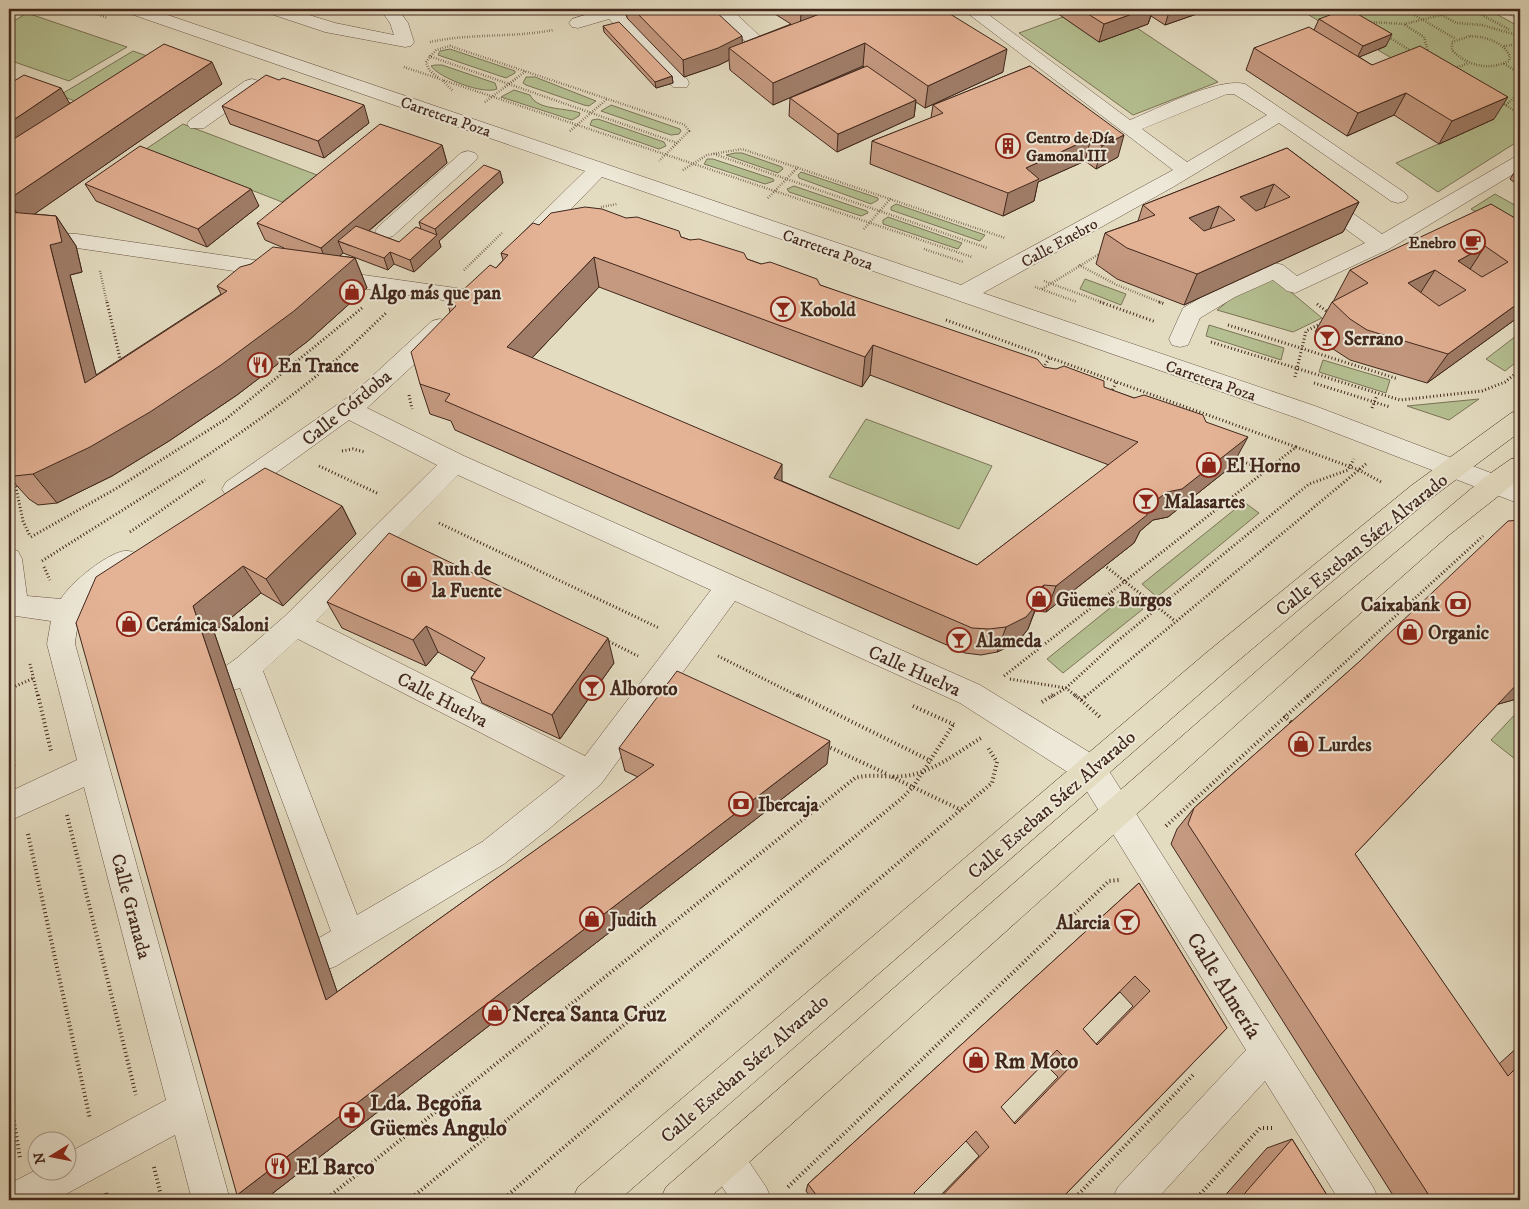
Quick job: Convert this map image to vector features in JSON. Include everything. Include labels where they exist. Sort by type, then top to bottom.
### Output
[{"type":"main road","name":"Calle Esteban Sáez Alvarado","points":[[590,1200],[1216,662],[1454,468],[1520,420]]},
{"type":"main road","name":"Calle Esteban Sáez Alvarado","points":[[679,1200],[1117,811],[1440,528],[1512,481]]},
{"type":"street","name":"Carretera Poza","points":[[134,9],[961,295],[1306,412],[1454,468],[1512,481]]},
{"type":"street","points":[[274,9],[331,28],[405,42],[399,23],[390,9]]},
{"type":"street","points":[[578,23],[608,12],[631,9]]},
{"type":"street","points":[[721,9],[759,45]]},
{"type":"street","points":[[970,9],[1186,172]]},
{"type":"street","points":[[608,12],[680,82]]},
{"type":"street","points":[[197,124],[254,84]]},
{"type":"street","points":[[1127,128],[1224,89],[1238,88],[1398,197]]},
{"type":"street","name":"Calle Enebro","points":[[961,295],[1167,190],[1186,172],[1280,115]]},
{"type":"street","points":[[386,231],[468,158]]},
{"type":"street","points":[[1184,328],[1227,292],[1275,270],[1295,286],[1456,209],[1520,162]]},
{"type":"street","points":[[514,254],[599,169]]},
{"type":"street","points":[[1304,188],[1382,244]]},
{"type":"street","points":[[9,238],[43,238],[94,244],[440,293]]},
{"type":"street","name":"Calle Córdoba","points":[[220,498],[276,462],[362,399],[478,290],[440,293]]},
{"type":"street","name":"Calle Huelva","points":[[348,409],[455,462],[970,694],[1091,770]]},
{"type":"street","points":[[455,462],[296,624],[238,673],[337,946],[493,853],[539,818],[590,774],[730,586]]},
{"type":"street","points":[[9,559],[33,610],[84,588],[148,546]]},
{"type":"street","name":"Calle Granada","points":[[33,610],[61,629],[61,644],[101,759],[169,1045],[211,1200]]},
{"type":"street","name":"Calle Huelva","points":[[296,624],[590,774]]},
{"type":"street","points":[[15,804],[59,783],[101,759]]},
{"type":"street","name":"Calle Almería","points":[[1091,770],[1360,1200]]},
{"type":"street","points":[[169,1045],[199,1028]]},
{"type":"street","points":[[1131,1200],[1268,1052]]},
{"type":"street","points":[[22,1198],[186,1109]]},
{"type":"street","points":[[726,1160],[769,1196]]},
{"type":"path","points":[[1404,9],[1456,39],[1479,37],[1503,46],[1520,44]]},
{"type":"path","points":[[1431,9],[1456,23],[1482,25],[1514,32]]},
{"type":"path","points":[[1470,9],[1520,36]]},
{"type":"path","points":[[1500,9],[1520,20]]},
{"type":"path","points":[[1372,26],[1363,21],[1405,24],[1424,21],[1441,15]]},
{"type":"path","points":[[423,44],[472,35],[533,33],[578,23]]},
{"type":"path","points":[[1405,24],[1424,37],[1424,47],[1430,54],[1425,56]]},
{"type":"path","points":[[1380,32],[1414,52]]},
{"type":"path","points":[[1456,39],[1451,46],[1452,50],[1469,62],[1488,66],[1504,64],[1520,73]]},
{"type":"path","points":[[456,93],[429,70],[426,62],[429,56],[436,50],[450,46],[686,126],[689,131],[658,162]]},
{"type":"path","points":[[1503,46],[1510,56],[1504,64]]},
{"type":"path","points":[[429,56],[677,143]]},
{"type":"path","points":[[1448,71],[1469,62]]},
{"type":"path","points":[[403,67],[1184,328],[1298,370],[1400,400],[1482,392],[1504,382],[1520,370]]},
{"type":"path","points":[[485,102],[526,71]]},
{"type":"path","points":[[1506,105],[1520,92]]},
{"type":"path","points":[[570,132],[607,98]]},
{"type":"path","points":[[1498,100],[1520,114]]},
{"type":"path","points":[[683,170],[691,163],[712,154],[742,149],[798,166],[1005,238]]},
{"type":"path","points":[[712,154],[988,248]]},
{"type":"path","points":[[768,198],[798,166]]},
{"type":"path","points":[[864,229],[891,198]]},
{"type":"path","points":[[602,212],[593,208],[616,204],[623,205]]},
{"type":"path","points":[[440,293],[504,231]]},
{"type":"path","points":[[94,244],[122,366]]},
{"type":"path","points":[[1079,265],[1117,285],[1184,328],[1302,349],[1398,379]]},
{"type":"path","points":[[30,537],[117,488],[226,419],[315,348],[388,285]]},
{"type":"path","points":[[1295,286],[1334,317],[1306,331],[1295,376]]},
{"type":"path","points":[[41,561],[192,464],[285,400],[337,359],[411,289]]},
{"type":"path","points":[[943,318],[1360,470],[1385,484]]},
{"type":"path","points":[[1042,370],[1050,357]]},
{"type":"path","points":[[1110,395],[1116,382]]},
{"type":"path","points":[[409,387],[412,411]]},
{"type":"path","points":[[1200,420],[1204,413]]},
{"type":"path","points":[[1108,724],[1066,688],[1000,678],[1296,446]]},
{"type":"path","points":[[1066,688],[1158,608],[1309,484],[1336,476],[1350,467],[1356,454]]},
{"type":"path","points":[[1232,457],[1265,470]]},
{"type":"path","points":[[312,462],[689,642],[931,761]]},
{"type":"path","points":[[1081,700],[1360,470]]},
{"type":"path","points":[[14,475],[22,520],[34,545]]},
{"type":"path","points":[[126,534],[207,479]]},
{"type":"path","points":[[769,1196],[1109,881],[1115,878],[1121,880],[1126,889],[1165,853],[1159,832],[1483,536],[1492,536]]},
{"type":"path","points":[[38,553],[54,588],[33,610],[27,639],[32,678],[162,1200]]},
{"type":"path","points":[[1104,566],[1175,621]]},
{"type":"path","points":[[596,636],[668,670]]},
{"type":"path","points":[[9,689],[32,678]]},
{"type":"path","points":[[1284,716],[1294,724]]},
{"type":"path","points":[[409,1200],[894,806],[913,787],[953,725]]},
{"type":"path","points":[[325,1200],[855,778],[868,773],[906,776],[924,770],[980,739]]},
{"type":"path","points":[[818,741],[961,810]]},
{"type":"path","points":[[9,746],[15,804],[108,1200]]},
{"type":"path","points":[[1074,1200],[1200,1068]]},
{"type":"path","points":[[9,1094],[22,1198]]},
{"type":"path","points":[[1195,1200],[1260,1128],[1274,1129],[1278,1137]]},
{"type":"green space","points":[[1299,9],[1487,9],[1520,27],[1520,140],[1438,192],[1396,163],[1494,119],[1378,50],[1386,46],[1327,26]]},
{"type":"green space","points":[[27,13],[127,47],[69,81],[9,60],[9,24]]},
{"type":"green space","points":[[1063,17],[1099,42],[1137,28],[1218,82],[1133,115],[1019,33]]},
{"type":"green space","points":[[450,49],[515,71],[515,73],[506,78],[438,55],[440,51]]},
{"type":"green space","points":[[133,51],[170,64],[96,110],[60,95]]},
{"type":"green space","points":[[442,65],[495,83],[497,89],[482,90],[462,84],[443,76],[431,66]]},
{"type":"green space","points":[[526,77],[535,77],[596,101],[589,106],[584,105],[526,85],[523,83]]},
{"type":"green space","points":[[514,90],[530,95],[539,104],[574,111],[580,113],[579,116],[572,120],[501,97]]},
{"type":"green space","points":[[611,105],[680,129],[681,131],[679,134],[671,135],[601,111]]},
{"type":"green space","points":[[598,119],[664,142],[666,146],[659,149],[590,125],[592,120]]},
{"type":"green space","points":[[183,124],[317,175],[282,202],[146,149]]},
{"type":"green space","points":[[742,153],[783,169],[778,173],[726,155]]},
{"type":"green space","points":[[707,159],[713,159],[773,179],[774,181],[765,184],[704,164]]},
{"type":"green space","points":[[801,172],[878,198],[878,200],[871,204],[799,178],[798,175]]},
{"type":"green space","points":[[794,186],[867,211],[868,213],[861,216],[789,192],[787,189]]},
{"type":"green space","points":[[1495,194],[1520,208],[1520,237],[1471,209]]},
{"type":"green space","points":[[896,204],[985,235],[980,241],[891,210],[891,207]]},
{"type":"green space","points":[[888,217],[962,243],[958,249],[883,224],[883,220]]},
{"type":"green space","points":[[1274,278],[1322,318],[1293,332],[1217,310],[1233,297]]},
{"type":"green space","points":[[1085,279],[1126,294],[1121,305],[1080,289]]},
{"type":"green space","points":[[1209,325],[1284,348],[1281,360],[1206,336]]},
{"type":"green space","points":[[1520,333],[1520,359],[1505,371],[1486,359]]},
{"type":"green space","points":[[1323,360],[1390,380],[1386,393],[1319,372]]},
{"type":"green space","points":[[1479,399],[1449,420],[1407,406]]},
{"type":"green space","points":[[866,419],[992,466],[959,529],[829,477]]},
{"type":"green space","points":[[1244,502],[1259,513],[1157,597],[1142,584]]},
{"type":"green space","points":[[1126,595],[1143,609],[1063,673],[1047,659]]},
{"type":"green space","points":[[1520,709],[1520,763],[1491,740]]},
{"type":"building","points":[[633,9],[713,9],[742,36],[718,48],[683,60]]},
{"type":"building","points":[[794,9],[810,9],[801,13]]},
{"type":"building","points":[[833,9],[942,9],[1007,49],[928,86],[865,43],[773,83],[729,48]]},
{"type":"building","points":[[1080,9],[1146,9],[1104,24]]},
{"type":"building","points":[[1346,9],[1392,34],[1363,46],[1319,19]]},
{"type":"building","points":[[619,22],[672,76],[655,82],[603,26]]},
{"type":"building","points":[[1309,27],[1372,65],[1420,46],[1508,97],[1452,121],[1406,93],[1358,113],[1254,48]]},
{"type":"building","points":[[164,44],[212,62],[9,199],[9,161],[11,160],[9,159],[9,142]]},
{"type":"building","points":[[867,66],[916,100],[838,134],[790,98]]},
{"type":"building","name":"Centro de Día Gamonal III","points":[[1030,66],[1124,135],[1102,146],[1091,138],[1026,168],[1039,179],[1008,193],[872,141],[943,113],[933,105]]},
{"type":"building","points":[[24,75],[61,88],[9,123],[9,84]]},
{"type":"building","points":[[266,75],[279,80],[283,78],[364,105],[318,141],[222,106]]},
{"type":"building","points":[[380,124],[442,145],[321,248],[257,223]]},
{"type":"building","points":[[140,146],[251,189],[198,229],[85,184]]},
{"type":"building","points":[[1287,148],[1359,202],[1197,274],[1127,248],[1105,233],[1155,215],[1143,205]],"holes":[[[1274,184],[1290,197],[1256,211],[1240,197]],[[1219,206],[1235,220],[1204,231],[1189,218]]]},
{"type":"building","points":[[484,165],[500,171],[435,229],[419,222]]},
{"type":"building","points":[[1491,204],[1520,221],[1520,302],[1448,354],[1367,330],[1350,319],[1332,302],[1368,283],[1350,270]],"holes":[[[1485,246],[1508,262],[1482,277],[1458,261]],[[1435,270],[1466,290],[1439,306],[1408,283]]]},
{"type":"building","points":[[585,207],[602,209],[626,218],[637,217],[679,231],[681,237],[690,240],[699,239],[744,253],[747,259],[761,264],[770,262],[817,279],[820,285],[1037,359],[1044,367],[1056,369],[1064,366],[1104,381],[1104,387],[1134,398],[1144,395],[1203,415],[1206,422],[1248,437],[1182,489],[1167,492],[1146,508],[1147,515],[1056,586],[1044,585],[1035,592],[1038,603],[1026,617],[1006,627],[972,628],[445,401],[450,394],[420,384],[411,352],[456,306],[448,304],[490,265],[496,268],[508,255],[501,253],[533,223],[539,225],[551,213]],"holes":[[[594,257],[865,357],[873,345],[1138,442],[977,565],[774,478],[782,464],[507,347]]]},
{"type":"building","points":[[9,212],[56,216],[62,242],[50,245],[85,383],[227,291],[217,286],[240,267],[251,264],[273,247],[355,258],[294,311],[221,365],[150,412],[90,447],[33,474],[14,476],[9,474]]},
{"type":"building","points":[[356,226],[399,242],[416,227],[437,235],[410,260],[390,252],[384,258],[338,241]]},
{"type":"building","points":[[265,468],[342,506],[266,579],[243,566],[193,606],[326,1000],[654,765],[619,748],[677,671],[830,741],[237,1195],[76,623],[96,577]]},
{"type":"building","points":[[1520,520],[1520,681],[1355,854],[1508,1076],[1520,1064],[1520,1200],[1432,1200],[1188,824],[1194,808],[1360,661],[1508,521]]},
{"type":"building","points":[[389,533],[608,638],[552,715],[471,678],[485,658],[426,626],[413,640],[327,602]]},
{"type":"building","points":[[1139,883],[1227,1028],[1060,1200],[938,1200],[989,1147],[976,1131],[914,1193],[920,1200],[820,1200],[808,1184]],"holes":[[[1135,976],[1150,991],[1097,1045],[1083,1029]],[[1057,1050],[1072,1065],[1015,1124],[1001,1107]]]},
{"type":"building","points":[[1292,1139],[1330,1200],[1239,1200]]},
{"type":"place","name":"Centro de Día Gamonal III","points":[[1008,146]]},
{"type":"place","name":"Enebro","points":[[1473,242]]},
{"type":"place","name":"Algo más que pan","points":[[352,292]]},
{"type":"place","name":"Kobold","points":[[783,309]]},
{"type":"place","name":"Serrano","points":[[1327,338]]},
{"type":"place","name":"En Trance","points":[[260,365]]},
{"type":"place","name":"El Horno","points":[[1209,465]]},
{"type":"place","name":"Malasartes","points":[[1146,501]]},
{"type":"place","name":"Ruth de la Fuente","points":[[414,579]]},
{"type":"place","name":"Güemes Burgos","points":[[1039,599]]},
{"type":"place","name":"Caixabank","points":[[1458,604]]},
{"type":"place","name":"Cerámica Saloni","points":[[129,624]]},
{"type":"place","name":"Organic","points":[[1410,632]]},
{"type":"place","name":"Alameda","points":[[959,640]]},
{"type":"place","name":"Alboroto","points":[[592,688]]},
{"type":"place","name":"Lurdes","points":[[1301,744]]},
{"type":"place","name":"Ibercaja","points":[[741,804]]},
{"type":"place","name":"Judith","points":[[592,919]]},
{"type":"place","name":"Alarcia","points":[[1127,922]]},
{"type":"place","name":"Nerea Santa Cruz","points":[[495,1013]]},
{"type":"place","name":"Rm Moto","points":[[976,1060]]},
{"type":"place","name":"Lda. Begoña Güemes Angulo","points":[[352,1115]]},
{"type":"place","name":"El Barco","points":[[278,1166]]}]
